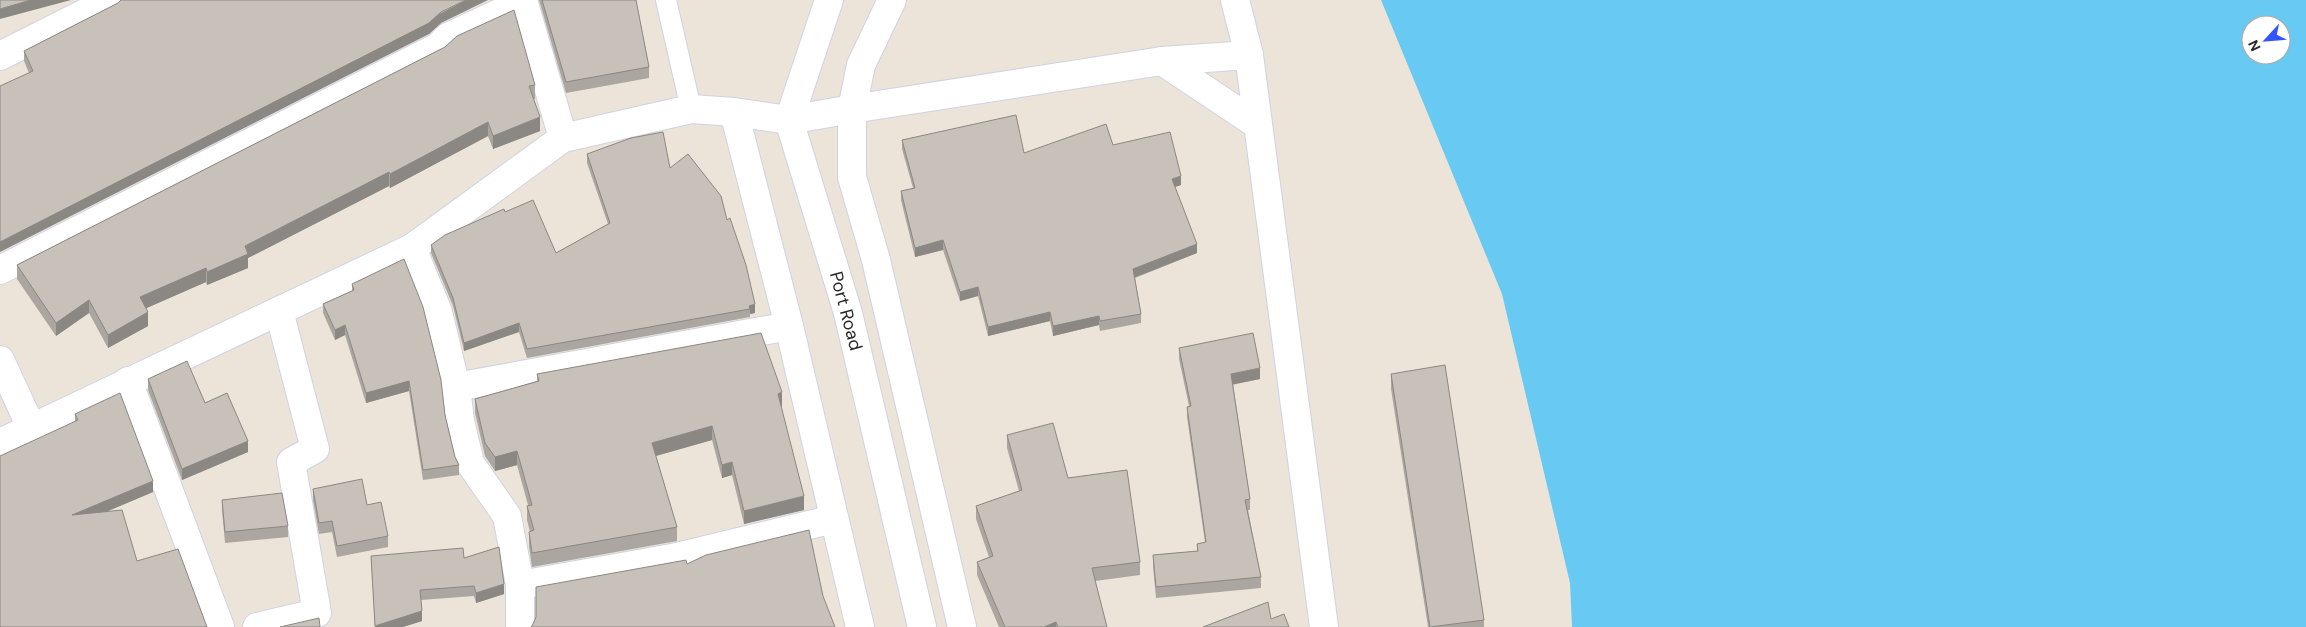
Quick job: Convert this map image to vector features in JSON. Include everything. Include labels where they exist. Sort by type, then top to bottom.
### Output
[{"type":"street","points":[[0,56],[111,0]]},
{"type":"street","points":[[789,120],[829,0]]},
{"type":"street","points":[[1235,0],[1241,16],[1249,55],[1324,627]]},
{"type":"street","points":[[0,270],[438,47],[448,37],[523,1],[562,138]]},
{"type":"street","points":[[889,1],[860,65],[852,108],[852,177],[876,260],[962,627]]},
{"type":"street","points":[[0,443],[412,248],[562,138],[692,109],[734,112],[789,120],[852,108],[1162,61],[1249,55]]},
{"type":"street","points":[[1162,61],[1258,125]]},
{"type":"street","points":[[734,112],[789,326],[860,627]]},
{"type":"street","name":"Port Road","points":[[789,120],[848,313],[922,627]]},
{"type":"street","points":[[412,248],[438,312],[456,387],[460,421],[470,463],[507,516],[520,585],[520,627]]},
{"type":"street","points":[[258,627],[318,613],[291,462],[315,449],[279,311]]},
{"type":"street","points":[[456,387],[789,326]]},
{"type":"street","points":[[0,360],[31,428]]},
{"type":"street","points":[[128,381],[220,627]]},
{"type":"street","points":[[520,585],[672,558],[834,520]]},
{"type":"lane","points":[[666,0],[692,109]]},
{"type":"water","points":[[1381,0],[2306,0],[2306,627],[1572,627],[1570,583],[1502,294]]},
{"type":"building","points":[[0,0],[31,0],[0,9]]},
{"type":"building","points":[[121,0],[466,0],[441,12],[429,23],[0,242],[0,86],[33,71],[24,51]]},
{"type":"building","points":[[542,0],[636,0],[649,67],[566,82]]},
{"type":"building","points":[[514,10],[535,85],[529,86],[540,117],[493,136],[488,122],[390,174],[389,172],[245,246],[248,254],[207,272],[206,268],[140,297],[148,312],[108,335],[89,300],[56,323],[17,265],[445,47],[457,36]]},
{"type":"building","points":[[1016,115],[1024,153],[1106,124],[1113,145],[1170,132],[1181,176],[1172,179],[1197,244],[1133,269],[1141,314],[1100,321],[1099,316],[1053,326],[1050,312],[988,327],[978,287],[960,292],[943,240],[915,248],[901,191],[915,188],[902,140]]},
{"type":"building","points":[[663,132],[670,168],[688,154],[721,196],[727,220],[730,218],[746,265],[755,304],[749,306],[750,309],[527,349],[519,323],[464,343],[453,298],[431,245],[445,235],[504,209],[505,212],[533,200],[556,253],[610,223],[587,154],[631,138]]},
{"type":"building","points":[[404,259],[423,307],[441,380],[445,415],[455,457],[459,465],[423,470],[409,381],[366,393],[345,325],[335,330],[323,304],[354,290],[352,284]]},
{"type":"building","points":[[761,333],[782,392],[778,394],[804,496],[744,511],[732,462],[722,465],[712,426],[652,443],[677,527],[532,553],[529,532],[534,530],[527,506],[532,505],[517,451],[495,457],[485,443],[475,399],[539,381],[537,374]]},
{"type":"building","points":[[1253,333],[1260,368],[1231,374],[1250,499],[1245,500],[1261,577],[1156,587],[1153,555],[1198,551],[1197,544],[1206,542],[1187,407],[1191,406],[1179,348]]},
{"type":"building","points":[[187,361],[205,403],[227,393],[248,441],[182,469],[148,379]]},
{"type":"building","points":[[1445,365],[1484,620],[1430,627],[1391,374]]},
{"type":"building","points":[[120,393],[153,481],[72,515],[122,510],[137,561],[178,549],[207,627],[0,627],[0,456],[78,420],[75,414]]},
{"type":"building","points":[[1053,423],[1068,478],[1127,470],[1140,562],[1092,568],[1107,627],[1058,627],[1056,622],[1044,627],[1005,627],[977,562],[993,556],[976,506],[1022,490],[1007,435]]},
{"type":"building","points":[[362,479],[367,505],[381,502],[388,536],[337,546],[332,521],[319,523],[313,489]]},
{"type":"building","points":[[282,493],[288,526],[225,532],[222,500]]},
{"type":"building","points":[[809,530],[823,596],[835,627],[531,627],[536,617],[536,587],[686,560],[687,564],[706,555]]},
{"type":"building","points":[[499,547],[504,584],[476,593],[474,586],[420,590],[422,611],[375,626],[371,556],[463,548],[464,558]]},
{"type":"building","points":[[1268,602],[1271,619],[1284,614],[1289,627],[1203,627]]},
{"type":"building","points":[[319,618],[320,627],[280,627]]}]
